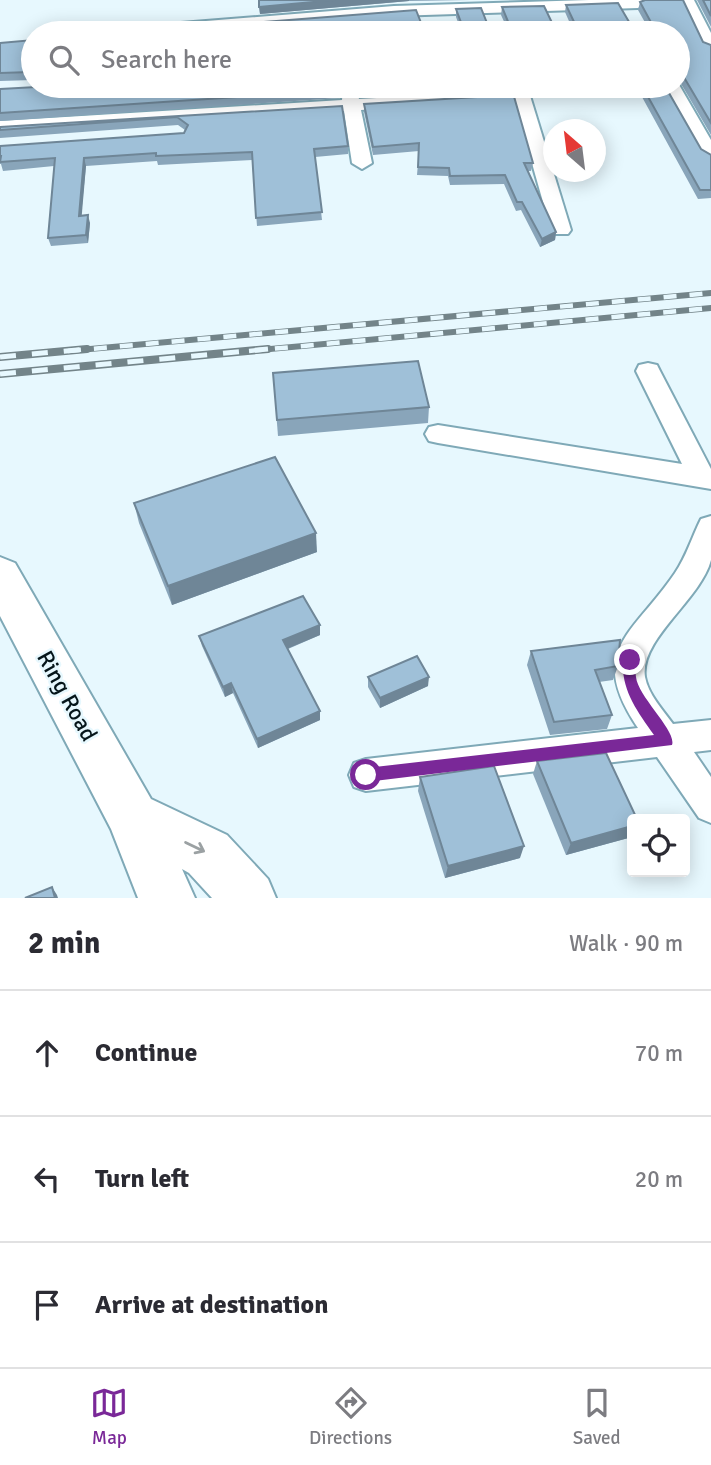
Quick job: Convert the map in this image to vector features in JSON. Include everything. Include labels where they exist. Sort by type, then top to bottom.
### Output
[{"type":"highway","name":"Ring Road","points":[[0,575],[133,817],[156,877],[168,898]]},
{"type":"highway","points":[[133,817],[208,854],[248,898]]},
{"type":"street","points":[[686,0],[711,48]]},
{"type":"street","points":[[220,21],[340,7],[418,5],[490,9],[629,2],[634,21]]},
{"type":"street","points":[[0,109],[296,98]]},
{"type":"street","points":[[0,127],[327,98]]},
{"type":"street","points":[[350,98],[362,163]]},
{"type":"street","points":[[522,98],[561,230]]},
{"type":"street","points":[[678,98],[711,156]]},
{"type":"street","points":[[55,143],[177,134]]},
{"type":"street","points":[[648,371],[706,478]]},
{"type":"street","points":[[438,434],[706,478]]},
{"type":"street","points":[[711,527],[687,580],[640,639],[630,660],[629,677],[638,701],[711,806]]},
{"type":"street","points":[[366,775],[711,735]]},
{"type":"building","points":[[259,0],[335,0],[259,7]]},
{"type":"building","points":[[683,0],[703,42],[711,45],[711,123],[690,88],[690,21],[650,21],[640,2]]},
{"type":"building","points":[[703,0],[711,0],[711,16]]},
{"type":"building","points":[[618,3],[628,21],[574,21],[566,5]]},
{"type":"building","points":[[544,6],[551,21],[508,21],[502,7]]},
{"type":"building","points":[[481,8],[486,21],[460,21],[456,9]]},
{"type":"building","points":[[416,10],[420,21],[275,21]]},
{"type":"building","points":[[21,41],[21,72],[0,73],[0,43]]},
{"type":"building","points":[[21,88],[21,98],[221,98],[0,113],[0,89]]},
{"type":"building","points":[[461,98],[514,98],[533,163],[524,163],[556,232],[542,239],[522,202],[517,202],[505,175],[450,176],[449,168],[418,167],[419,143],[373,147],[364,104]]},
{"type":"building","points":[[649,98],[672,98],[701,149],[711,155],[711,190],[700,190]]},
{"type":"building","points":[[342,106],[348,146],[314,149],[322,212],[256,218],[252,152],[156,156],[156,153],[84,158],[79,216],[88,215],[86,235],[48,238],[55,158],[0,162],[0,146],[184,133],[188,125],[177,117],[0,130],[0,127]]},
{"type":"building","points":[[418,361],[429,407],[277,420],[273,373]]},
{"type":"building","points":[[275,457],[316,533],[168,586],[134,503]]},
{"type":"building","points":[[303,596],[320,625],[283,640],[320,711],[257,739],[231,683],[223,687],[199,636]]},
{"type":"building","points":[[620,640],[618,666],[595,670],[612,715],[554,722],[531,651]]},
{"type":"building","points":[[417,656],[429,677],[380,698],[368,677]]},
{"type":"building","points":[[606,753],[635,814],[627,814],[627,827],[571,843],[537,761]]},
{"type":"building","points":[[494,766],[524,846],[448,866],[420,777]]},
{"type":"building","points":[[52,887],[55,898],[25,898]]},
{"type":"railway","points":[[68,351],[711,293]]},
{"type":"railway","points":[[249,351],[711,308]]},
{"type":"railway","points":[[0,357],[87,349]]},
{"type":"railway","points":[[0,374],[268,349]]},
{"type":"route","points":[[366,775],[666,740],[638,701],[629,677],[630,660]]}]
